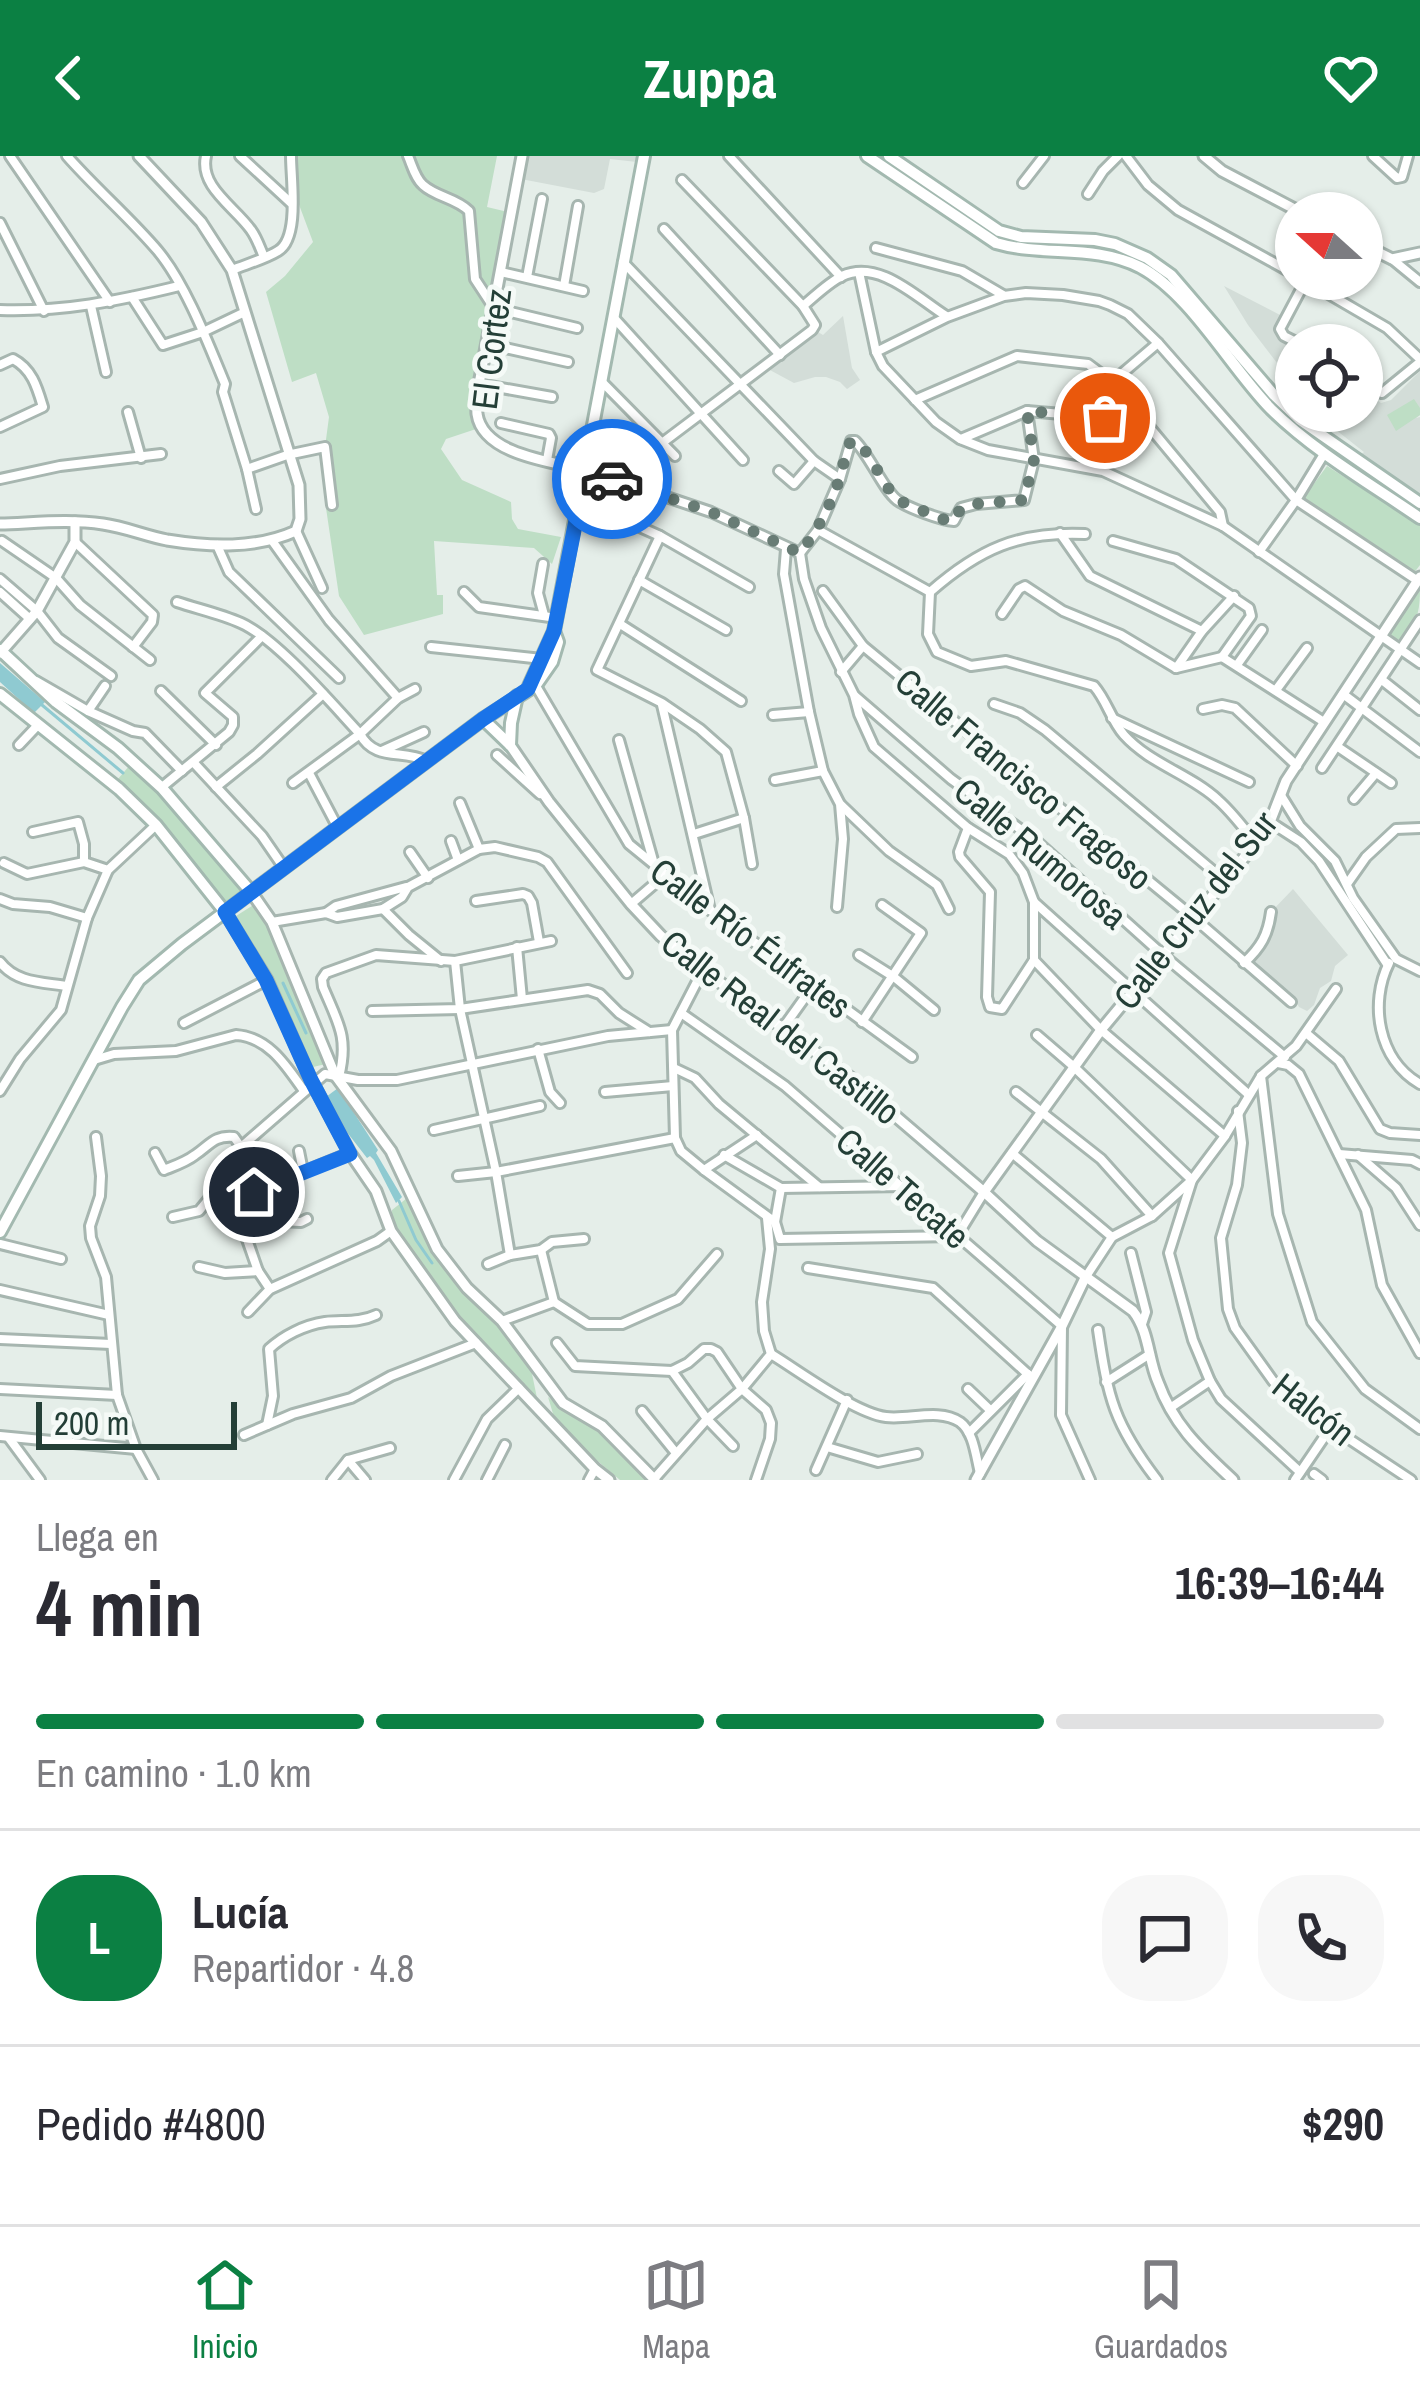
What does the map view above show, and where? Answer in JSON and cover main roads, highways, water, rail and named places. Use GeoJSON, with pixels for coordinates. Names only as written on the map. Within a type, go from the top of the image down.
{"type":"FeatureCollection","features":[{"type":"Feature","properties":{"kind":"main road"},"geometry":{"type":"LineString","coordinates":[[483,719],[510,746],[511,723],[548,640],[586,470],[644,156]]}},
{"type":"Feature","properties":{"kind":"main road"},"geometry":{"type":"LineString","coordinates":[[867,156],[996,243],[1019,250],[1092,251],[1154,276],[1294,432],[1420,518]]}},
{"type":"Feature","properties":{"kind":"main road"},"geometry":{"type":"LineString","coordinates":[[889,156],[999,231],[1022,237],[1095,240],[1147,258],[1171,275],[1300,420],[1420,503]]}},
{"type":"Feature","properties":{"kind":"main road"},"geometry":{"type":"LineString","coordinates":[[0,1232],[139,980],[528,688],[552,662],[558,642],[552,621]]}},
{"type":"Feature","properties":{"kind":"main road"},"geometry":{"type":"LineString","coordinates":[[1,652],[162,788],[252,893]]}},
{"type":"Feature","properties":{"kind":"main road"},"geometry":{"type":"LineString","coordinates":[[0,694],[119,789],[156,825],[225,912]]}},
{"type":"Feature","properties":{"kind":"water"},"geometry":{"type":"Polygon","coordinates":[[[0,663],[45,702],[34,713],[0,682],[0,663]]]}},
{"type":"Feature","properties":{"kind":"water"},"geometry":{"type":"Polygon","coordinates":[[[338,1088],[402,1197],[396,1203],[374,1160],[367,1158],[322,1100],[338,1088]]]}},
{"type":"Feature","properties":{"kind":"waterway"},"geometry":{"type":"LineString","coordinates":[[42,705],[123,773]]}},
{"type":"Feature","properties":{"kind":"waterway"},"geometry":{"type":"LineString","coordinates":[[283,983],[306,1033]]}},
{"type":"Feature","properties":{"kind":"waterway"},"geometry":{"type":"LineString","coordinates":[[399,1201],[432,1263]]}}]}
